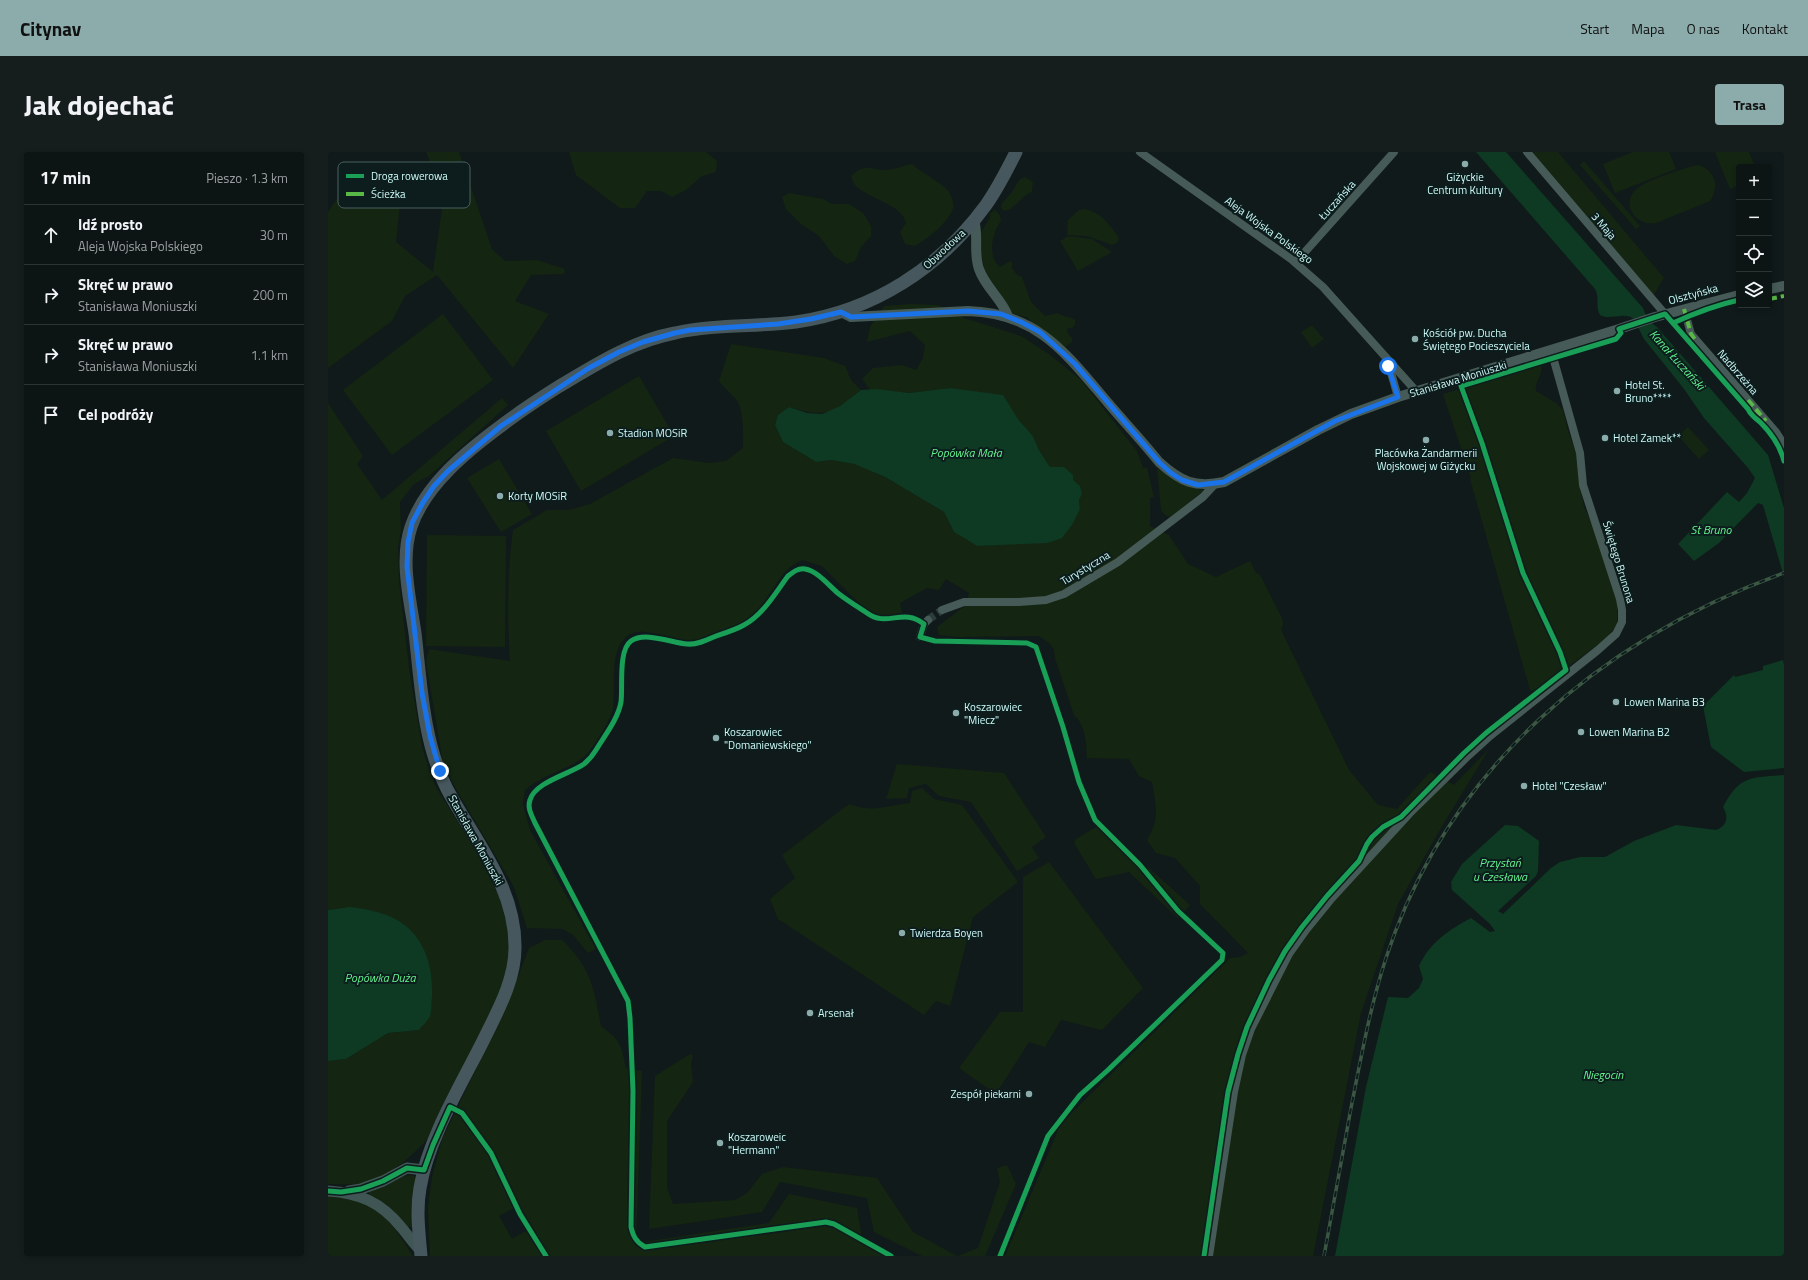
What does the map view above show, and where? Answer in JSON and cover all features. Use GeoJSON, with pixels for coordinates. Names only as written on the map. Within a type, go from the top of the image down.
{"type":"FeatureCollection","features":[{"type":"Feature","properties":{"kind":"main road","name":"Obwodowa"},"geometry":{"type":"LineString","coordinates":[[841,312],[879,296],[915,275],[939,257],[974,220],[996,190],[1016,152]]}},
{"type":"Feature","properties":{"kind":"main road","name":"Stanisława Moniuszki"},"geometry":{"type":"LineString","coordinates":[[421,1254],[418,1203],[424,1170],[433,1145],[450,1107],[507,988],[515,960],[513,922],[505,895],[494,868],[446,786],[435,757],[430,736],[422,693],[407,567],[410,532],[422,504],[434,486],[448,471],[501,426],[562,385],[619,352],[643,342],[675,333],[778,324],[811,319],[841,312]]}},
{"type":"Feature","properties":{"kind":"main road"},"geometry":{"type":"LineString","coordinates":[[341,1192],[361,1189],[384,1181],[407,1168],[424,1170]]}},
{"type":"Feature","properties":{"kind":"main road"},"geometry":{"type":"LineString","coordinates":[[328,1191],[362,1196],[385,1211],[401,1226],[421,1254]]}},
{"type":"Feature","properties":{"kind":"street","name":"Aleja Wojska Polskiego"},"geometry":{"type":"LineString","coordinates":[[1140,152],[1296,262],[1324,288],[1416,391]]}},
{"type":"Feature","properties":{"kind":"street","name":"Łuczańska"},"geometry":{"type":"LineString","coordinates":[[1296,262],[1394,152]]}},
{"type":"Feature","properties":{"kind":"street","name":"3 Maja"},"geometry":{"type":"LineString","coordinates":[[1527,152],[1665,314]]}},
{"type":"Feature","properties":{"kind":"street"},"geometry":{"type":"LineString","coordinates":[[974,220],[976,227],[976,257],[978,268],[986,284],[1004,306],[1008,316]]}},
{"type":"Feature","properties":{"kind":"street"},"geometry":{"type":"LineString","coordinates":[[1772,288],[1784,286]]}},
{"type":"Feature","properties":{"kind":"street","name":"Olsztyńska"},"geometry":{"type":"LineString","coordinates":[[1653,317],[1736,296]]}},
{"type":"Feature","properties":{"kind":"street","name":"Nadbrzeżna"},"geometry":{"type":"LineString","coordinates":[[1684,309],[1690,334],[1776,432],[1784,445]]}},
{"type":"Feature","properties":{"kind":"street","name":"Stanisława Moniuszki"},"geometry":{"type":"LineString","coordinates":[[841,312],[851,317],[968,311],[984,311],[1008,316],[1040,332],[1071,359],[1159,462],[1171,473],[1190,483],[1198,485],[1224,482],[1335,421],[1398,397],[1627,327],[1653,317]]}},
{"type":"Feature","properties":{"kind":"street","name":"Świętego Brunona"},"geometry":{"type":"LineString","coordinates":[[1209,1256],[1234,1092],[1242,1055],[1251,1029],[1293,948],[1332,898],[1410,813],[1446,777],[1490,736],[1608,642],[1616,634],[1620,626],[1622,610],[1620,599],[1583,485],[1580,453],[1550,350]]}},
{"type":"Feature","properties":{"kind":"street","name":"Aleja Wojska Polskiego"},"geometry":{"type":"LineString","coordinates":[[1387,359],[1398,397]]}},
{"type":"Feature","properties":{"kind":"street","name":"Turystyczna"},"geometry":{"type":"LineString","coordinates":[[942,610],[964,602],[1025,602],[1046,600],[1064,594],[1118,562],[1203,497],[1214,484]]}},
{"type":"Feature","properties":{"kind":"street"},"geometry":{"type":"LineString","coordinates":[[920,637],[924,624],[928,620]]}},
{"type":"Feature","properties":{"kind":"shaded area"},"geometry":{"type":"Polygon","coordinates":[[[426,152],[459,152],[462,162],[430,162],[426,152]]]}},
{"type":"Feature","properties":{"kind":"shaded area"},"geometry":{"type":"Polygon","coordinates":[[[569,152],[706,152],[717,161],[716,172],[702,176],[686,190],[672,197],[661,191],[647,191],[635,208],[620,208],[576,175],[569,152]]]}},
{"type":"Feature","properties":{"kind":"shaded area"},"geometry":{"type":"Polygon","coordinates":[[[1534,152],[1558,152],[1664,278],[1653,296],[1533,155],[1534,152]]]}},
{"type":"Feature","properties":{"kind":"shaded area"},"geometry":{"type":"Polygon","coordinates":[[[1633,152],[1669,152],[1676,169],[1615,193],[1603,164],[1633,152]]]}},
{"type":"Feature","properties":{"kind":"shaded area"},"geometry":{"type":"Polygon","coordinates":[[[1715,152],[1749,152],[1754,164],[1736,164],[1736,186],[1730,189],[1715,152]]]}},
{"type":"Feature","properties":{"kind":"shaded area"},"geometry":{"type":"Polygon","coordinates":[[[1584,161],[1640,226],[1636,229],[1580,165],[1584,161]]]}},
{"type":"Feature","properties":{"kind":"shaded area"},"geometry":{"type":"Polygon","coordinates":[[[912,164],[946,188],[951,195],[954,207],[938,230],[915,246],[905,244],[900,232],[906,223],[898,211],[892,206],[861,190],[855,185],[851,176],[862,168],[886,170],[912,164]]]}},
{"type":"Feature","properties":{"kind":"shaded area"},"geometry":{"type":"Polygon","coordinates":[[[1699,165],[1709,171],[1714,180],[1715,190],[1710,201],[1656,223],[1642,221],[1632,212],[1630,200],[1632,194],[1642,185],[1664,176],[1699,165]]]}},
{"type":"Feature","properties":{"kind":"shaded area"},"geometry":{"type":"Polygon","coordinates":[[[1025,177],[1033,182],[1032,192],[1026,195],[1011,209],[1003,211],[1001,206],[1003,202],[1010,195],[1018,182],[1025,177]]]}},
{"type":"Feature","properties":{"kind":"shaded area"},"geometry":{"type":"Polygon","coordinates":[[[470,184],[492,249],[505,261],[537,260],[565,269],[564,274],[531,275],[515,301],[549,314],[513,368],[437,275],[405,296],[392,321],[328,368],[328,212],[338,197],[338,208],[399,208],[396,242],[433,272],[442,208],[470,208],[470,184]]]}},
{"type":"Feature","properties":{"kind":"shaded area"},"geometry":{"type":"Polygon","coordinates":[[[789,193],[823,199],[832,204],[849,204],[863,213],[871,226],[871,236],[861,247],[855,261],[847,264],[834,256],[819,236],[801,224],[786,209],[782,197],[789,193]]]}},
{"type":"Feature","properties":{"kind":"shaded area"},"geometry":{"type":"Polygon","coordinates":[[[1085,209],[1096,213],[1105,220],[1119,238],[1117,243],[1112,245],[1087,236],[1067,235],[1068,220],[1079,210],[1085,209]]]}},
{"type":"Feature","properties":{"kind":"shaded area"},"geometry":{"type":"Polygon","coordinates":[[[995,210],[1000,215],[1001,221],[995,231],[992,244],[993,257],[996,263],[1000,267],[1010,261],[1013,264],[1011,267],[1017,275],[1022,277],[1031,302],[1045,316],[1058,313],[1075,320],[1075,325],[1072,328],[1068,328],[1067,332],[1072,338],[1072,342],[1065,347],[1060,345],[1043,329],[1036,327],[1027,317],[1013,314],[986,275],[979,246],[981,232],[990,218],[990,213],[995,210]]]}},
{"type":"Feature","properties":{"kind":"shaded area"},"geometry":{"type":"Polygon","coordinates":[[[1068,236],[1092,239],[1112,252],[1078,271],[1060,241],[1068,236]]]}},
{"type":"Feature","properties":{"kind":"shaded area"},"geometry":{"type":"Polygon","coordinates":[[[909,304],[938,305],[955,315],[1021,336],[1049,354],[1081,380],[1137,451],[1143,468],[1147,468],[1154,497],[1150,498],[1150,526],[1169,535],[1188,564],[1216,577],[1250,561],[1256,573],[1260,575],[1282,618],[1283,624],[1281,630],[1349,770],[1378,805],[1397,809],[1430,772],[1454,785],[1489,749],[1438,833],[1398,904],[1361,1013],[1313,1256],[1005,1256],[1061,1123],[1230,958],[1240,957],[1248,953],[1200,904],[1200,886],[1175,858],[1156,853],[1147,840],[1154,825],[1156,812],[1152,782],[1139,776],[1129,759],[1087,758],[1086,740],[1083,729],[1078,719],[1074,715],[1055,658],[1054,650],[1050,644],[1039,636],[959,637],[939,635],[937,627],[966,605],[969,593],[946,579],[939,590],[927,588],[900,603],[902,613],[879,617],[865,609],[822,566],[802,560],[789,568],[779,579],[762,605],[752,616],[728,630],[700,640],[691,641],[650,632],[632,633],[625,638],[620,644],[615,661],[614,700],[612,713],[602,732],[583,758],[536,782],[525,790],[523,804],[530,830],[596,949],[588,953],[573,935],[563,929],[527,928],[514,887],[456,789],[443,763],[426,662],[429,649],[510,661],[508,595],[513,530],[547,510],[569,510],[590,504],[673,458],[709,463],[726,461],[743,448],[743,425],[740,407],[738,402],[719,381],[731,344],[824,358],[845,366],[851,380],[861,390],[835,409],[828,412],[812,412],[789,407],[778,415],[775,425],[783,442],[816,462],[831,460],[854,464],[885,477],[944,512],[954,532],[977,546],[1011,543],[1080,509],[1079,500],[1082,494],[1050,467],[1039,450],[1033,436],[1018,419],[950,388],[909,393],[870,390],[862,379],[873,368],[902,365],[916,370],[923,358],[925,345],[910,331],[867,342],[870,327],[884,306],[909,304]]]}},
{"type":"Feature","properties":{"kind":"shaded area"},"geometry":{"type":"Polygon","coordinates":[[[443,314],[493,380],[392,455],[343,390],[443,314]]]}},
{"type":"Feature","properties":{"kind":"shaded area"},"geometry":{"type":"Polygon","coordinates":[[[1312,325],[1324,339],[1312,348],[1301,332],[1312,325]]]}},
{"type":"Feature","properties":{"kind":"shaded area"},"geometry":{"type":"Polygon","coordinates":[[[1541,365],[1542,368],[1536,384],[1536,391],[1556,403],[1563,410],[1568,431],[1577,456],[1579,483],[1584,507],[1594,528],[1617,602],[1617,624],[1607,638],[1535,691],[1530,690],[1470,479],[1471,478],[1443,394],[1541,365]]]}},
{"type":"Feature","properties":{"kind":"shaded area","name":"Stadion MOSiR"},"geometry":{"type":"Polygon","coordinates":[[[639,376],[674,436],[581,491],[546,431],[639,376]]]}},
{"type":"Feature","properties":{"kind":"shaded area"},"geometry":{"type":"Polygon","coordinates":[[[502,398],[508,405],[429,476],[414,484],[400,502],[401,531],[398,547],[399,581],[409,668],[422,746],[429,770],[437,789],[480,857],[500,899],[507,924],[510,943],[505,981],[433,1133],[419,1148],[394,1170],[375,1180],[361,1184],[328,1184],[328,1061],[346,1059],[388,1033],[419,1030],[349,907],[328,910],[328,403],[363,456],[357,464],[382,500],[502,398]]]}},
{"type":"Feature","properties":{"kind":"shaded area"},"geometry":{"type":"Polygon","coordinates":[[[1688,427],[1709,450],[1699,459],[1678,436],[1688,427]]]}},
{"type":"Feature","properties":{"kind":"shaded area","name":"Korty MOSiR"},"geometry":{"type":"Polygon","coordinates":[[[499,459],[532,514],[501,532],[467,478],[499,459]]]}},
{"type":"Feature","properties":{"kind":"shaded area"},"geometry":{"type":"Polygon","coordinates":[[[1157,468],[1182,484],[1203,491],[1175,514],[1170,517],[1165,515],[1161,510],[1157,468]]]}},
{"type":"Feature","properties":{"kind":"shaded area"},"geometry":{"type":"Polygon","coordinates":[[[427,535],[506,536],[505,647],[426,646],[427,535]]]}},
{"type":"Feature","properties":{"kind":"shaded area"},"geometry":{"type":"Polygon","coordinates":[[[897,764],[1004,773],[1046,837],[1032,847],[1039,858],[1017,871],[971,802],[939,796],[926,784],[909,788],[907,798],[886,799],[897,764]]]}},
{"type":"Feature","properties":{"kind":"shaded area"},"geometry":{"type":"Polygon","coordinates":[[[922,788],[934,799],[962,805],[1018,882],[973,917],[950,1006],[936,1001],[924,1015],[778,919],[770,899],[795,878],[782,855],[849,804],[857,807],[872,808],[910,803],[912,791],[922,788]]]}},
{"type":"Feature","properties":{"kind":"shaded area"},"geometry":{"type":"Polygon","coordinates":[[[1096,827],[1099,827],[1142,871],[1148,867],[1190,905],[1178,918],[1129,872],[1096,879],[1074,843],[1076,839],[1096,827]]]}},
{"type":"Feature","properties":{"kind":"shaded area"},"geometry":{"type":"Polygon","coordinates":[[[1049,862],[1143,988],[1102,1030],[1061,1020],[1045,1047],[1029,1042],[996,1094],[959,1068],[1000,1012],[1023,1012],[1023,877],[1049,862]]]}},
{"type":"Feature","properties":{"kind":"shaded area"},"geometry":{"type":"Polygon","coordinates":[[[545,940],[562,940],[572,950],[590,979],[601,1026],[613,1036],[619,1044],[623,1053],[626,1068],[642,1071],[636,1243],[769,1223],[789,1194],[857,1208],[862,1238],[893,1256],[430,1256],[428,1207],[432,1177],[442,1139],[506,1008],[529,948],[545,940]],[[517,1206],[499,1216],[512,1239],[529,1229],[517,1206]]]}},
{"type":"Feature","properties":{"kind":"shaded area"},"geometry":{"type":"Polygon","coordinates":[[[690,1054],[693,1055],[691,1064],[693,1082],[667,1121],[667,1187],[673,1204],[735,1200],[747,1193],[762,1174],[783,1167],[877,1178],[913,1232],[957,1256],[922,1256],[874,1232],[867,1198],[780,1182],[762,1212],[649,1229],[655,1076],[690,1054]]]}},
{"type":"Feature","properties":{"kind":"shaded area"},"geometry":{"type":"Polygon","coordinates":[[[1007,1165],[1016,1184],[985,1256],[958,1256],[978,1248],[1000,1182],[997,1168],[1007,1165]]]}},
{"type":"Feature","properties":{"kind":"shaded area"},"geometry":{"type":"Polygon","coordinates":[[[409,1175],[414,1176],[416,1180],[414,1221],[412,1227],[407,1227],[369,1196],[369,1191],[409,1175]]]}},
{"type":"Feature","properties":{"kind":"shaded area"},"geometry":{"type":"Polygon","coordinates":[[[328,1195],[354,1199],[371,1205],[391,1224],[413,1256],[328,1256],[328,1195]]]}},
{"type":"Feature","properties":{"kind":"water"},"geometry":{"type":"Polygon","coordinates":[[[1476,152],[1506,152],[1643,308],[1650,321],[1657,327],[1768,455],[1784,508],[1784,577],[1763,505],[1758,503],[1719,543],[1694,561],[1678,544],[1727,492],[1739,502],[1747,493],[1755,478],[1704,418],[1684,389],[1644,339],[1634,319],[1626,316],[1604,317],[1600,315],[1595,289],[1476,152]]]}},
{"type":"Feature","properties":{"kind":"water","name":"Popówka Mała"},"geometry":{"type":"Polygon","coordinates":[[[950,388],[1003,395],[1018,419],[1033,436],[1039,450],[1050,467],[1064,467],[1073,475],[1073,480],[1080,486],[1082,494],[1079,500],[1080,509],[1072,525],[1062,538],[1048,543],[977,546],[954,532],[944,512],[885,477],[854,464],[831,460],[816,462],[783,442],[775,425],[778,415],[789,407],[807,413],[822,414],[840,406],[861,390],[876,389],[909,393],[950,388]]]}},
{"type":"Feature","properties":{"kind":"water"},"geometry":{"type":"Polygon","coordinates":[[[1783,660],[1784,768],[1744,772],[1711,747],[1703,706],[1734,675],[1735,677],[1763,670],[1763,666],[1783,660]]]}},
{"type":"Feature","properties":{"kind":"water","name":"Niegocin"},"geometry":{"type":"Polygon","coordinates":[[[1784,775],[1784,1256],[1335,1256],[1366,1087],[1388,997],[1408,998],[1419,988],[1423,979],[1419,966],[1423,958],[1434,943],[1455,927],[1471,918],[1490,932],[1495,931],[1490,924],[1452,890],[1451,882],[1462,864],[1505,825],[1518,826],[1539,841],[1538,871],[1536,876],[1498,911],[1503,914],[1551,868],[1560,862],[1580,857],[1605,857],[1634,841],[1676,825],[1716,830],[1725,824],[1726,814],[1723,807],[1735,789],[1741,784],[1755,778],[1784,775]]]}},
{"type":"Feature","properties":{"kind":"water","name":"Popówka Duża"},"geometry":{"type":"Polygon","coordinates":[[[349,907],[371,910],[386,915],[406,926],[413,933],[424,949],[430,967],[432,987],[431,1012],[428,1020],[419,1030],[388,1033],[346,1059],[328,1061],[328,910],[349,907]]]}},
{"type":"Feature","properties":{"kind":"tunnel"},"geometry":{"type":"LineString","coordinates":[[928,620],[942,610]]}},
{"type":"Feature","properties":{"kind":"railway"},"geometry":{"type":"LineString","coordinates":[[1324,1256],[1358,1070],[1380,976],[1413,890],[1448,827],[1491,770],[1539,719],[1594,674],[1653,635],[1717,601],[1784,573]]}},
{"type":"Feature","properties":{"kind":"marked path"},"geometry":{"type":"LineString","coordinates":[[1772,298],[1784,296]]}},
{"type":"Feature","properties":{"kind":"marked path"},"geometry":{"type":"LineString","coordinates":[[1684,309],[1691,334],[1697,342]]}},
{"type":"Feature","properties":{"kind":"marked path"},"geometry":{"type":"LineString","coordinates":[[1748,400],[1766,421]]}},
{"type":"Feature","properties":{"kind":"cycle path"},"geometry":{"type":"LineString","coordinates":[[1673,323],[1722,304],[1736,301]]}},
{"type":"Feature","properties":{"kind":"cycle path"},"geometry":{"type":"LineString","coordinates":[[1204,1256],[1228,1092],[1238,1054],[1247,1027],[1269,980],[1285,951],[1327,896],[1359,861],[1372,837],[1383,827],[1401,817],[1464,753],[1486,733],[1566,670],[1560,652],[1523,573],[1482,443],[1461,386],[1616,339],[1621,333],[1619,329],[1665,314],[1752,415],[1768,431],[1778,445],[1784,461]]}},
{"type":"Feature","properties":{"kind":"cycle path"},"geometry":{"type":"LineString","coordinates":[[891,1256],[834,1224],[826,1222],[645,1247],[637,1241],[631,1227],[633,1091],[628,1001],[529,809],[529,803],[533,794],[546,783],[578,768],[586,762],[594,754],[611,727],[621,702],[624,652],[631,641],[637,638],[651,637],[694,644],[737,628],[751,621],[769,603],[788,576],[800,569],[810,570],[823,579],[842,597],[874,617],[881,619],[902,617],[916,619],[924,624],[920,637],[935,641],[1027,643],[1036,647],[1063,727],[1079,782],[1095,820],[1140,865],[1178,911],[1223,953],[1222,960],[1080,1095],[1048,1136],[1000,1256]]}},
{"type":"Feature","properties":{"kind":"cycle path"},"geometry":{"type":"LineString","coordinates":[[328,1191],[341,1192],[361,1189],[383,1181],[407,1168],[424,1170],[433,1145],[450,1107],[462,1113],[491,1153],[520,1214],[546,1256]]}},
{"type":"Feature","properties":{"kind":"place","name":"Giżyckie Centrum Kultury"},"geometry":{"type":"Point","coordinates":[1465,164]}},
{"type":"Feature","properties":{"kind":"place","name":"Kościół pw. Ducha Świętego Pocieszyciela"},"geometry":{"type":"Point","coordinates":[1415,339]}},
{"type":"Feature","properties":{"kind":"place","name":"Hotel St. Bruno****"},"geometry":{"type":"Point","coordinates":[1617,391]}},
{"type":"Feature","properties":{"kind":"place","name":"Stadion MOSiR"},"geometry":{"type":"Point","coordinates":[610,433]}},
{"type":"Feature","properties":{"kind":"place","name":"Hotel Zamek**"},"geometry":{"type":"Point","coordinates":[1605,438]}},
{"type":"Feature","properties":{"kind":"place","name":"Placówka Żandarmerii Wojskowej w Giżycku"},"geometry":{"type":"Point","coordinates":[1426,440]}},
{"type":"Feature","properties":{"kind":"place","name":"Korty MOSiR"},"geometry":{"type":"Point","coordinates":[500,496]}},
{"type":"Feature","properties":{"kind":"place","name":"Lowen Marina B3"},"geometry":{"type":"Point","coordinates":[1616,702]}},
{"type":"Feature","properties":{"kind":"place","name":"Koszarowiec \"Miecz\""},"geometry":{"type":"Point","coordinates":[956,713]}},
{"type":"Feature","properties":{"kind":"place","name":"Lowen Marina B2"},"geometry":{"type":"Point","coordinates":[1581,732]}},
{"type":"Feature","properties":{"kind":"place","name":"Koszarowiec \"Domaniewskiego\""},"geometry":{"type":"Point","coordinates":[716,738]}},
{"type":"Feature","properties":{"kind":"place","name":"Hotel \"Czesław\""},"geometry":{"type":"Point","coordinates":[1524,786]}},
{"type":"Feature","properties":{"kind":"place","name":"Twierdza Boyen"},"geometry":{"type":"Point","coordinates":[902,933]}},
{"type":"Feature","properties":{"kind":"place","name":"Arsenał"},"geometry":{"type":"Point","coordinates":[810,1013]}},
{"type":"Feature","properties":{"kind":"place","name":"Zespół piekarni"},"geometry":{"type":"Point","coordinates":[1029,1094]}},
{"type":"Feature","properties":{"kind":"place","name":"Koszaroweic \"Hermann\""},"geometry":{"type":"Point","coordinates":[720,1143]}},
{"type":"Feature","properties":{"kind":"route"},"geometry":{"type":"LineString","coordinates":[[440,771],[430,736],[422,693],[408,578],[408,542],[412,523],[434,486],[448,471],[501,426],[589,368],[619,352],[652,339],[690,330],[778,324],[811,319],[841,312],[851,317],[968,311],[984,311],[1001,314],[1030,326],[1052,342],[1084,372],[1108,403],[1159,462],[1171,473],[1182,480],[1198,485],[1224,482],[1335,421],[1398,397],[1388,366]]}},
{"type":"Feature","properties":{"kind":"water label","name":"Kanał Łuczański"},"geometry":{"type":"Point","coordinates":[1677,360]}},
{"type":"Feature","properties":{"kind":"water label","name":"St Bruno"},"geometry":{"type":"Point","coordinates":[1711,530]}},
{"type":"Feature","properties":{"kind":"water label","name":"Przystań u Czesława"},"geometry":{"type":"Point","coordinates":[1500,870]}}]}
